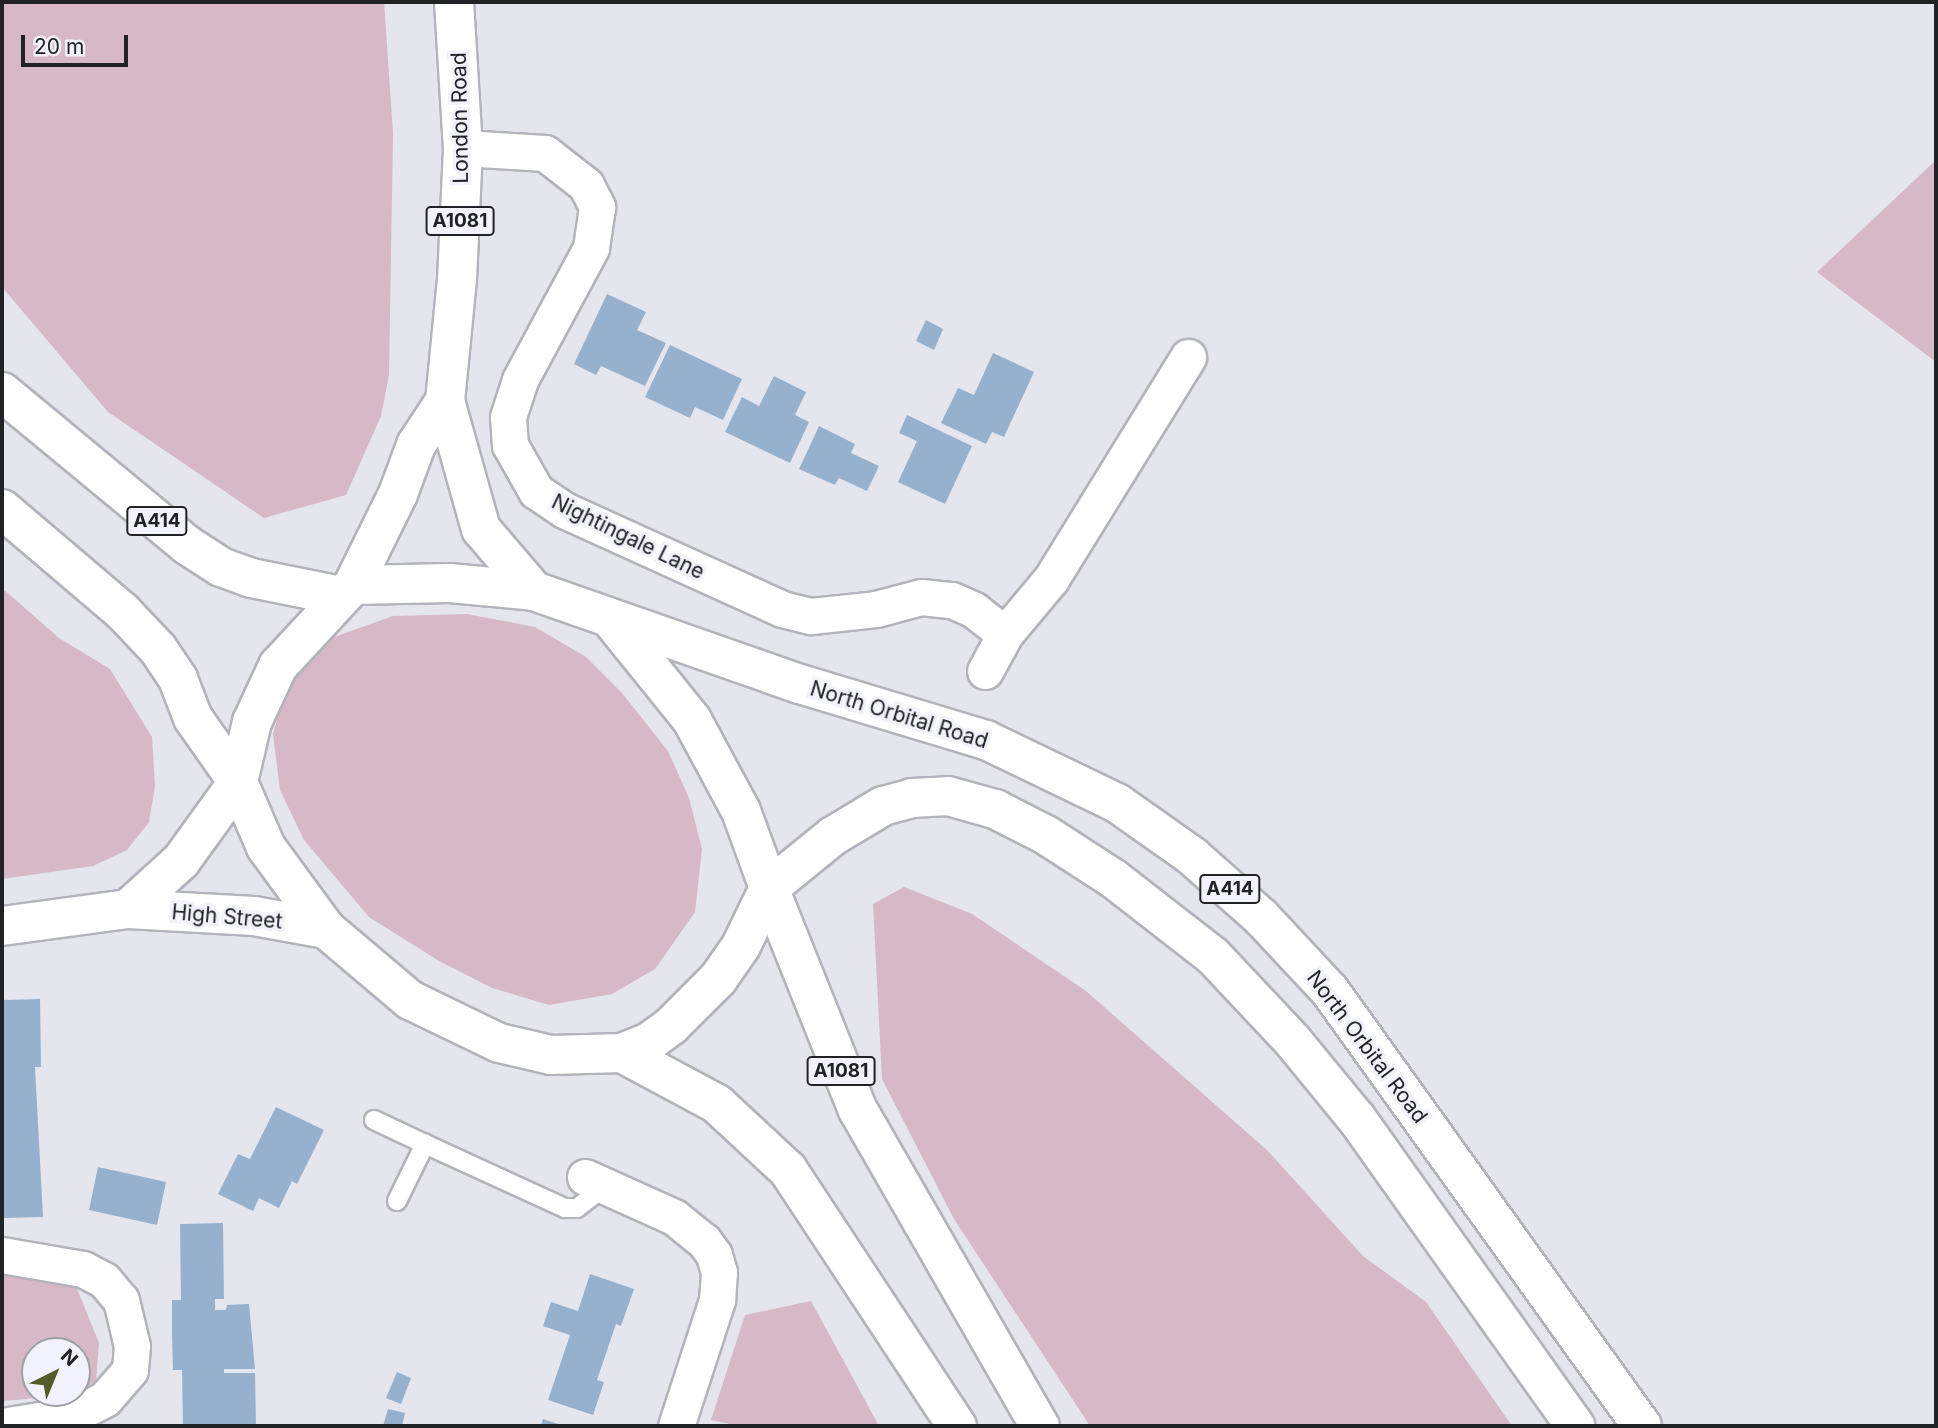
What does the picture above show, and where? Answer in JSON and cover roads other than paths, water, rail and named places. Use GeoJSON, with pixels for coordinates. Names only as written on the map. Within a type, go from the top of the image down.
{"type":"FeatureCollection","features":[{"type":"Feature","properties":{"kind":"main road","name":"London Road"},"geometry":{"type":"LineString","coordinates":[[454,2],[463,148],[457,279],[445,401],[481,529],[534,591]]}},
{"type":"Feature","properties":{"kind":"main road","name":"A414"},"geometry":{"type":"LineString","coordinates":[[2,392],[187,545],[221,567],[251,578],[346,590]]}},
{"type":"Feature","properties":{"kind":"main road","name":"London Road"},"geometry":{"type":"LineString","coordinates":[[238,782],[251,722],[265,690],[296,642],[346,590],[398,494],[416,445],[445,401]]}},
{"type":"Feature","properties":{"kind":"main road"},"geometry":{"type":"LineString","coordinates":[[2,509],[123,612],[158,649],[178,680],[193,718],[238,782],[265,847],[326,929],[410,1000],[499,1043],[551,1055],[622,1053],[671,1026],[718,979],[741,946],[769,888],[741,811],[708,746],[613,622]]}},
{"type":"Feature","properties":{"kind":"main road"},"geometry":{"type":"LineString","coordinates":[[346,590],[450,583],[534,591]]}},
{"type":"Feature","properties":{"kind":"main road","name":"North Orbital Road"},"geometry":{"type":"LineString","coordinates":[[534,591],[613,622],[986,740],[1117,803],[1192,856],[1261,917],[1330,991],[1642,1426]]}},
{"type":"Feature","properties":{"kind":"main road","name":"High Street"},"geometry":{"type":"LineString","coordinates":[[128,909],[181,860],[238,782]]}},
{"type":"Feature","properties":{"kind":"main road","name":"A414"},"geometry":{"type":"LineString","coordinates":[[769,888],[833,836],[883,806],[912,798],[948,796],[995,810],[1036,830],[1114,879],[1213,956],[1292,1040],[1357,1119],[1575,1426]]}},
{"type":"Feature","properties":{"kind":"main road","name":"A1081"},"geometry":{"type":"LineString","coordinates":[[769,888],[858,1110],[1040,1426]]}},
{"type":"Feature","properties":{"kind":"main road","name":"High Street"},"geometry":{"type":"LineString","coordinates":[[2,926],[128,909],[254,916],[326,929]]}},
{"type":"Feature","properties":{"kind":"main road"},"geometry":{"type":"LineString","coordinates":[[622,1053],[717,1104],[788,1170],[957,1426]]}},
{"type":"Feature","properties":{"kind":"street","name":"Nightingale Lane"},"geometry":{"type":"LineString","coordinates":[[463,148],[545,153],[586,184],[597,207],[591,248],[520,380],[509,417],[510,444],[536,491],[564,510],[782,608],[811,616],[876,609],[921,597],[952,600],[974,610],[1005,634]]}},
{"type":"Feature","properties":{"kind":"street"},"geometry":{"type":"LineString","coordinates":[[985,671],[1005,634],[1051,579],[1188,357]]}},
{"type":"Feature","properties":{"kind":"street"},"geometry":{"type":"LineString","coordinates":[[595,1182],[691,1228],[714,1255],[719,1272],[717,1300],[676,1426]]}},
{"type":"Feature","properties":{"kind":"street"},"geometry":{"type":"LineString","coordinates":[[2,1255],[83,1269],[104,1280],[121,1300],[132,1346],[130,1370],[105,1399],[76,1413],[2,1426]]}},
{"type":"Feature","properties":{"kind":"lane"},"geometry":{"type":"LineString","coordinates":[[374,1120],[565,1208],[578,1208],[595,1182]]}},
{"type":"Feature","properties":{"kind":"lane"},"geometry":{"type":"LineString","coordinates":[[397,1201],[425,1144]]}}]}
